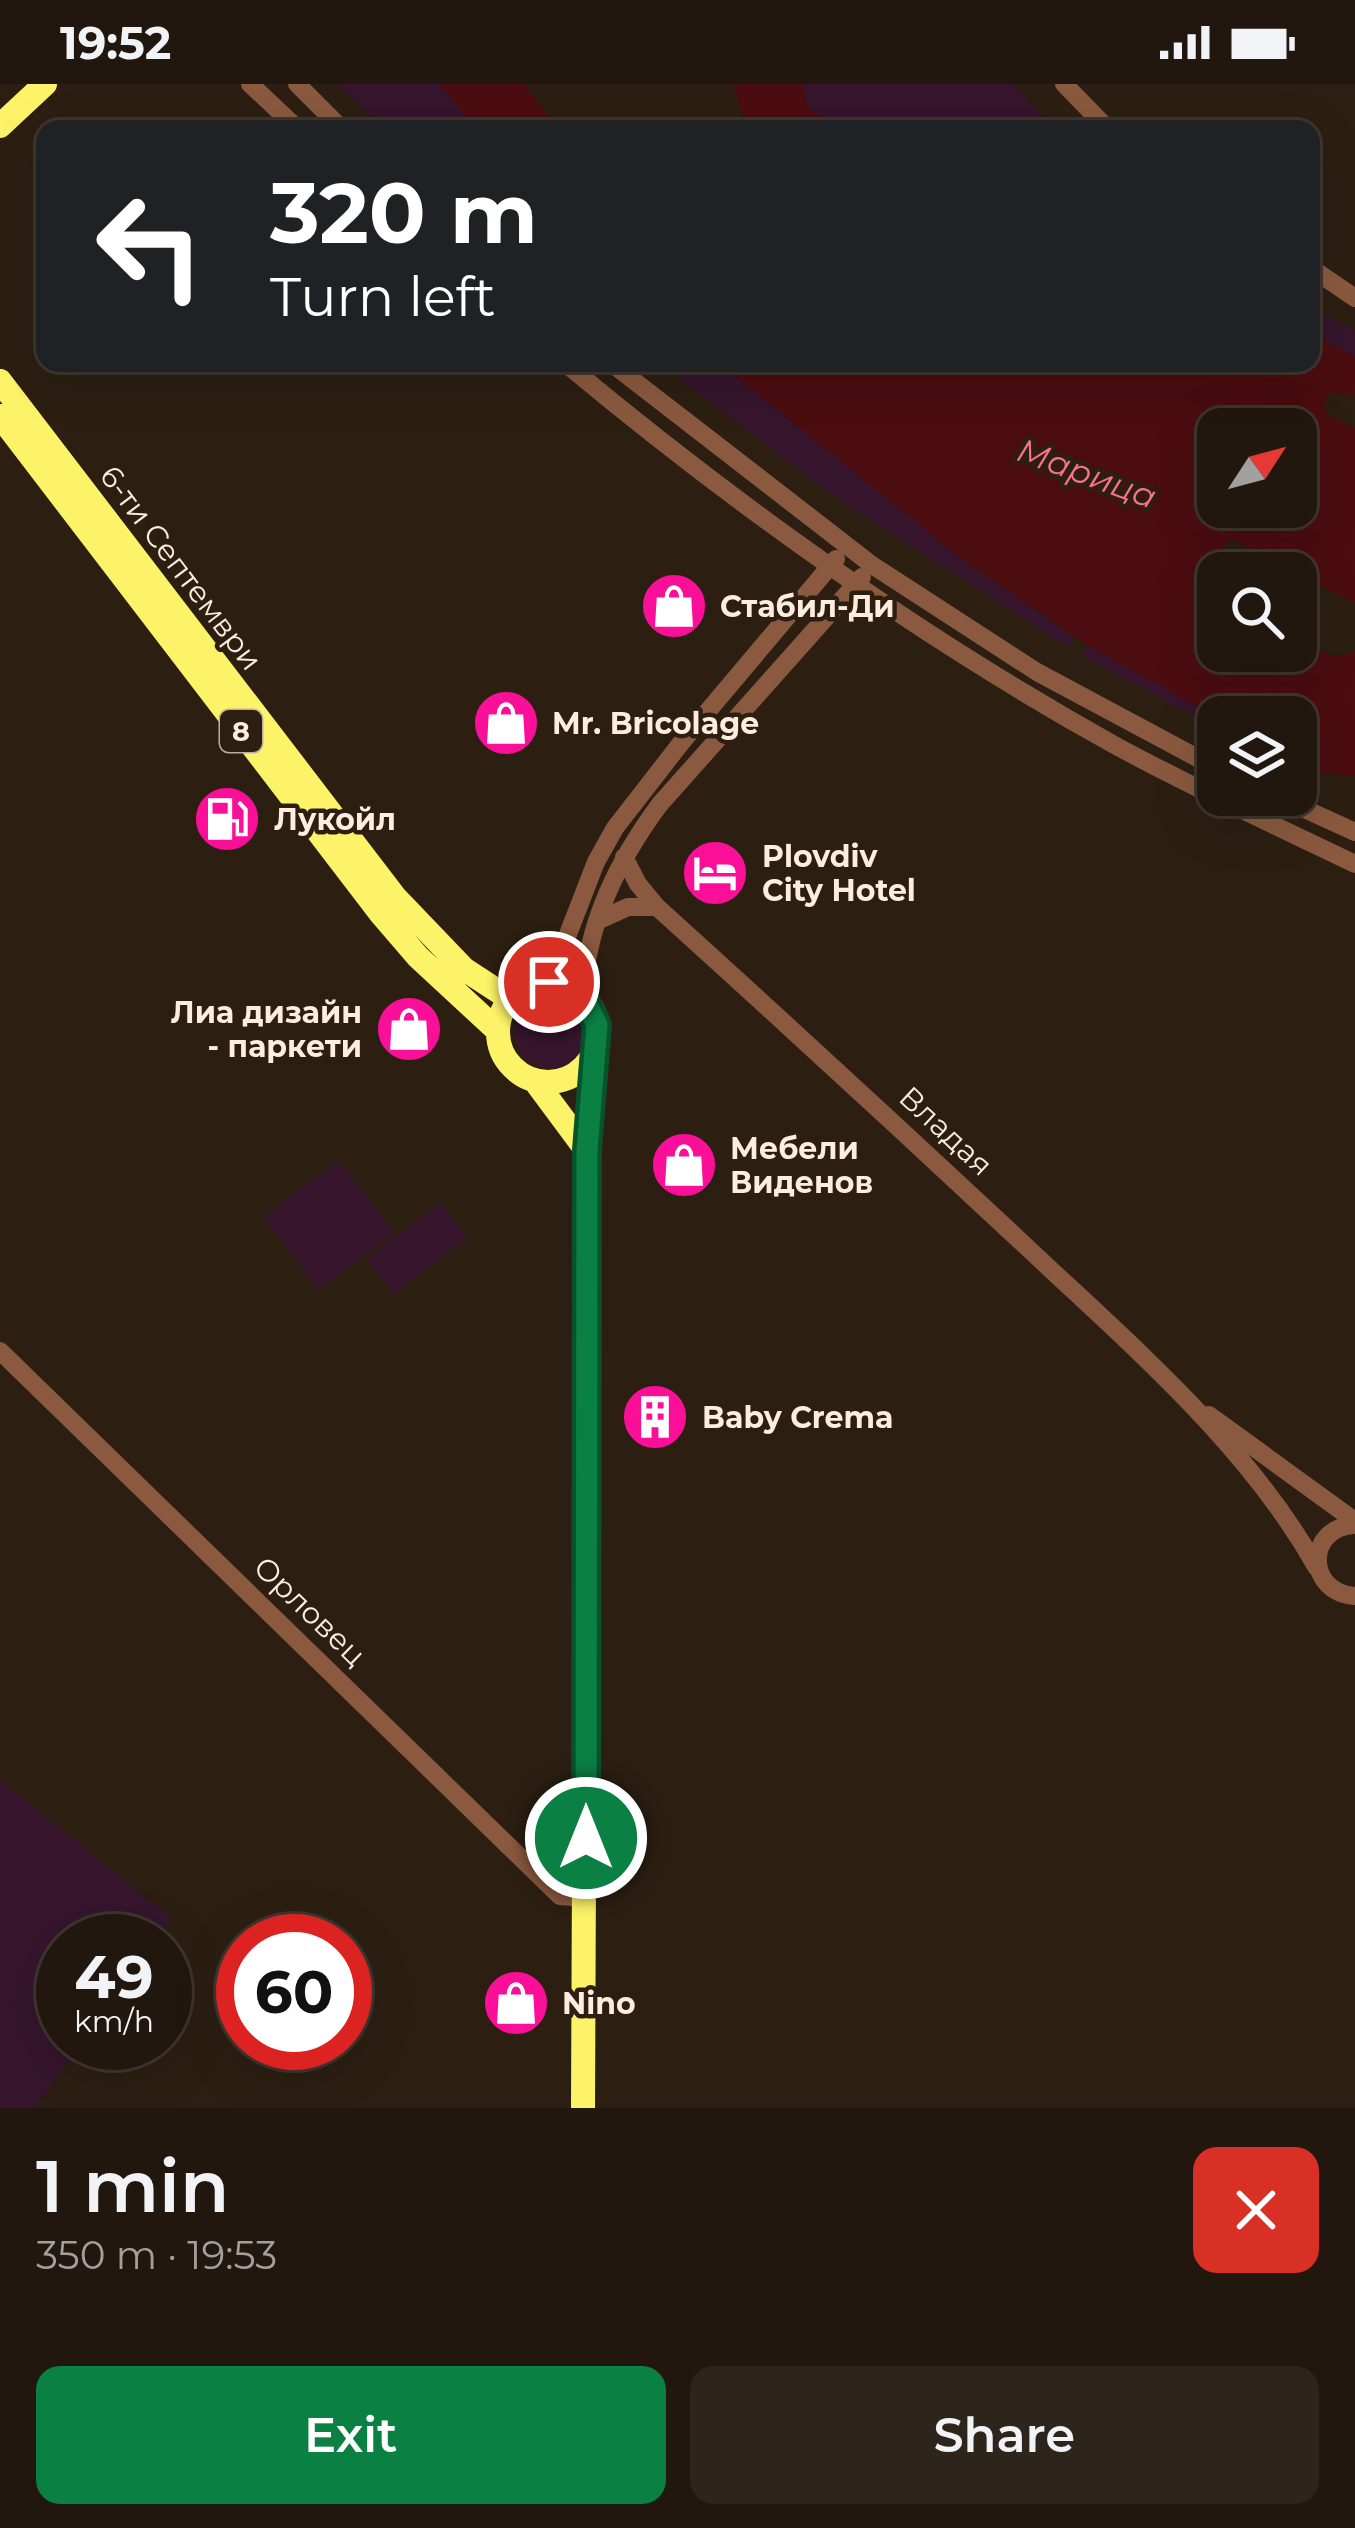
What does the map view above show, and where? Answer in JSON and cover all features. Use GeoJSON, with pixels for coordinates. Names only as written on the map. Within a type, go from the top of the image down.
{"type":"FeatureCollection","features":[{"type":"Feature","properties":{"kind":"main road"},"geometry":{"type":"LineString","coordinates":[[4,124],[45,84]]}},
{"type":"Feature","properties":{"kind":"main road","name":"6-ти Септември"},"geometry":{"type":"LineString","coordinates":[[0,381],[395,897],[464,969],[510,999]]}},
{"type":"Feature","properties":{"kind":"main road","name":"6-ти Септември"},"geometry":{"type":"LineString","coordinates":[[0,416],[381,914],[498,1031]]}},
{"type":"Feature","properties":{"kind":"main road"},"geometry":{"type":"LineString","coordinates":[[498,1031],[510,999],[527,987],[549,982],[584,998],[597,1025],[587,1150],[583,2108]]}},
{"type":"Feature","properties":{"kind":"main road","name":"8"},"geometry":{"type":"LineString","coordinates":[[498,1031],[508,1062],[535,1081],[587,1150]]}},
{"type":"Feature","properties":{"kind":"main road"},"geometry":{"type":"LineString","coordinates":[[535,1081],[568,1078],[592,1056]]}},
{"type":"Feature","properties":{"kind":"street"},"geometry":{"type":"LineString","coordinates":[[250,84],[288,120]]}},
{"type":"Feature","properties":{"kind":"street"},"geometry":{"type":"LineString","coordinates":[[298,84],[333,120]]}},
{"type":"Feature","properties":{"kind":"street"},"geometry":{"type":"LineString","coordinates":[[1064,84],[1099,120]]}},
{"type":"Feature","properties":{"kind":"street"},"geometry":{"type":"LineString","coordinates":[[1320,274],[1355,298]]}},
{"type":"Feature","properties":{"kind":"street"},"geometry":{"type":"LineString","coordinates":[[576,372],[855,586],[1025,694],[1119,747],[1355,864]]}},
{"type":"Feature","properties":{"kind":"street"},"geometry":{"type":"LineString","coordinates":[[623,372],[872,566],[1037,672],[1197,758]]}},
{"type":"Feature","properties":{"kind":"street"},"geometry":{"type":"LineString","coordinates":[[549,982],[596,862],[615,828],[680,743],[847,547]]}},
{"type":"Feature","properties":{"kind":"street"},"geometry":{"type":"LineString","coordinates":[[584,998],[585,960],[597,920],[625,857],[660,804],[872,566]]}},
{"type":"Feature","properties":{"kind":"street"},"geometry":{"type":"LineString","coordinates":[[1317,815],[1355,832]]}},
{"type":"Feature","properties":{"kind":"street","name":"Владая"},"geometry":{"type":"LineString","coordinates":[[625,857],[638,884],[657,907],[1190,1403],[1274,1498],[1329,1588],[1353,1599]]}},
{"type":"Feature","properties":{"kind":"street"},"geometry":{"type":"LineString","coordinates":[[597,920],[628,907],[657,907]]}},
{"type":"Feature","properties":{"kind":"street","name":"Орловец"},"geometry":{"type":"LineString","coordinates":[[0,1351],[560,1896],[586,1898]]}},
{"type":"Feature","properties":{"kind":"street","name":"Владая"},"geometry":{"type":"LineString","coordinates":[[1190,1403],[1355,1523]]}},
{"type":"Feature","properties":{"kind":"street","name":"Владая"},"geometry":{"type":"LineString","coordinates":[[1317,1568],[1320,1544],[1327,1534],[1355,1523]]}},
{"type":"Feature","properties":{"kind":"shaded area"},"geometry":{"type":"Polygon","coordinates":[[[336,84],[440,84],[469,120],[376,120],[336,84]]]}},
{"type":"Feature","properties":{"kind":"shaded area"},"geometry":{"type":"Polygon","coordinates":[[[803,84],[1014,84],[1045,120],[828,120],[808,108],[803,84]]]}},
{"type":"Feature","properties":{"kind":"shaded area"},"geometry":{"type":"Polygon","coordinates":[[[1320,312],[1355,331],[1355,357],[1320,337],[1320,312]]]}},
{"type":"Feature","properties":{"kind":"shaded area"},"geometry":{"type":"Polygon","coordinates":[[[671,372],[730,372],[963,560],[1074,637],[1068,647],[829,493],[671,372]]]}},
{"type":"Feature","properties":{"kind":"shaded area"},"geometry":{"type":"Polygon","coordinates":[[[1087,645],[1197,706],[1197,717],[1082,656],[1087,645]]]}},
{"type":"Feature","properties":{"kind":"shaded area"},"geometry":{"type":"Polygon","coordinates":[[[550,996],[576,1006],[586,1032],[576,1058],[550,1068],[524,1058],[514,1032],[524,1006],[550,996]]]}},
{"type":"Feature","properties":{"kind":"shaded area"},"geometry":{"type":"Polygon","coordinates":[[[339,1161],[394,1233],[319,1290],[264,1217],[339,1161]]]}},
{"type":"Feature","properties":{"kind":"shaded area"},"geometry":{"type":"Polygon","coordinates":[[[440,1202],[467,1237],[394,1294],[367,1259],[440,1202]]]}},
{"type":"Feature","properties":{"kind":"shaded area"},"geometry":{"type":"Polygon","coordinates":[[[0,1780],[166,1914],[36,1914],[36,2070],[61,2070],[34,2108],[0,2108],[0,1780]]]}},
{"type":"Feature","properties":{"kind":"water"},"geometry":{"type":"Polygon","coordinates":[[[440,84],[524,84],[551,120],[469,120],[440,84]]]}},
{"type":"Feature","properties":{"kind":"water"},"geometry":{"type":"Polygon","coordinates":[[[734,84],[803,84],[808,108],[828,120],[744,120],[734,84]]]}},
{"type":"Feature","properties":{"kind":"water","name":"Марица"},"geometry":{"type":"Polygon","coordinates":[[[1320,337],[1355,357],[1355,395],[1332,392],[1324,405],[1329,416],[1355,428],[1355,604],[1317,584],[1317,552],[1257,552],[1231,538],[1219,552],[1197,552],[1197,672],[1317,672],[1317,648],[1335,656],[1355,651],[1355,776],[1317,771],[1317,696],[1197,696],[1197,706],[1087,645],[963,560],[730,372],[1320,372],[1320,337]]]}},
{"type":"Feature","properties":{"kind":"place","name":"Стабил-Ди"},"geometry":{"type":"Point","coordinates":[674,606]}},
{"type":"Feature","properties":{"kind":"place","name":"Mr. Bricolage"},"geometry":{"type":"Point","coordinates":[506,723]}},
{"type":"Feature","properties":{"kind":"place","name":"Лукойл"},"geometry":{"type":"Point","coordinates":[227,819]}},
{"type":"Feature","properties":{"kind":"place","name":"Plovdiv City Hotel"},"geometry":{"type":"Point","coordinates":[715,873]}},
{"type":"Feature","properties":{"kind":"place","name":"Лиа дизайн - паркети"},"geometry":{"type":"Point","coordinates":[409,1029]}},
{"type":"Feature","properties":{"kind":"place","name":"Мебели Виденов"},"geometry":{"type":"Point","coordinates":[684,1165]}},
{"type":"Feature","properties":{"kind":"place","name":"Baby Crema"},"geometry":{"type":"Point","coordinates":[655,1417]}},
{"type":"Feature","properties":{"kind":"place","name":"Nino"},"geometry":{"type":"Point","coordinates":[516,2003]}},
{"type":"Feature","properties":{"kind":"route"},"geometry":{"type":"LineString","coordinates":[[549,982],[584,998],[597,1025],[587,1150],[586,1838]]}}]}
